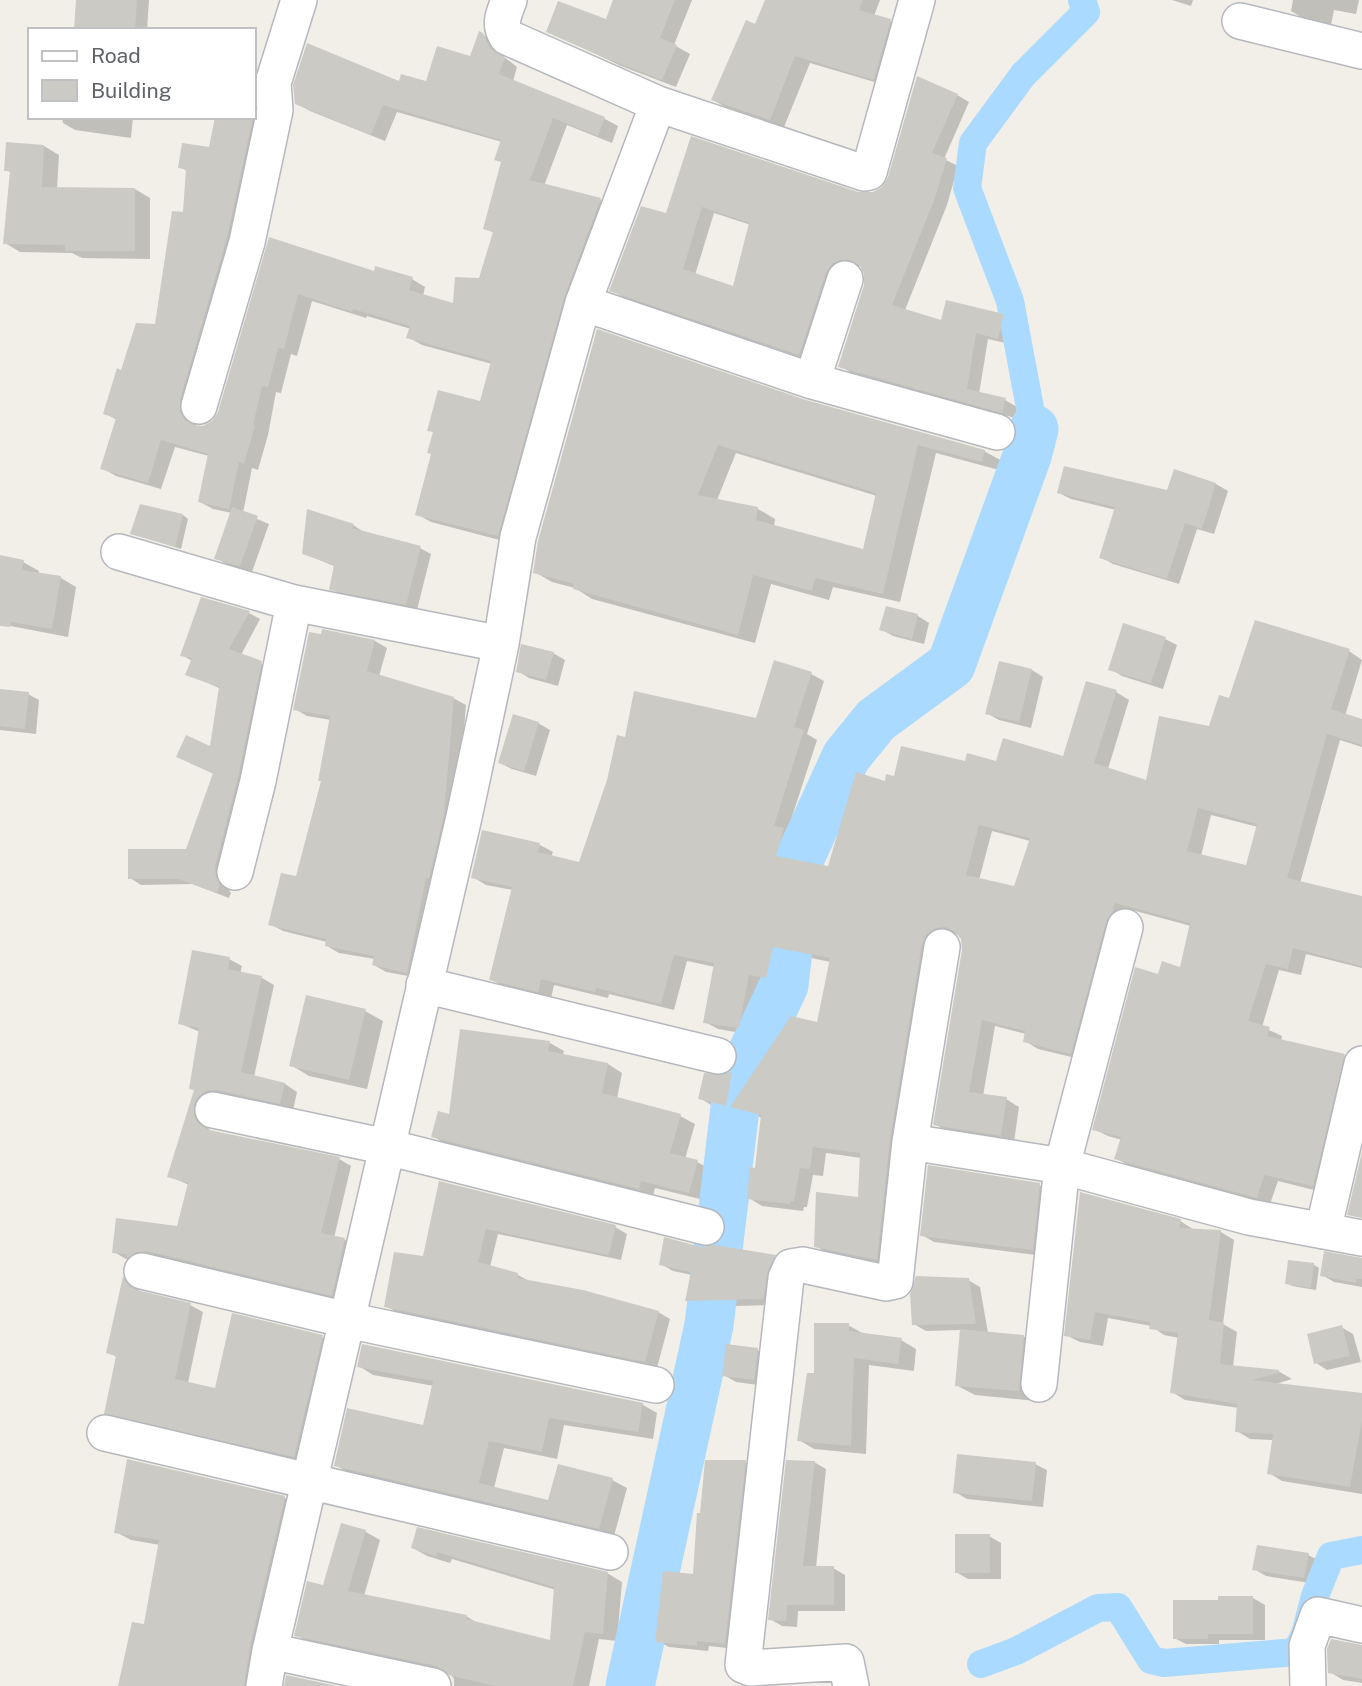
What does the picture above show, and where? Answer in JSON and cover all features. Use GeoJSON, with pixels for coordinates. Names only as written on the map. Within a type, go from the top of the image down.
{"type":"FeatureCollection","features":[{"type":"Feature","properties":{"kind":"street"},"geometry":{"type":"LineString","coordinates":[[199,406],[247,243],[275,110],[273,83],[299,0]]}},
{"type":"Feature","properties":{"kind":"street"},"geometry":{"type":"LineString","coordinates":[[509,0],[501,22],[507,37],[658,104],[864,173],[869,172],[917,0]]}},
{"type":"Feature","properties":{"kind":"street"},"geometry":{"type":"LineString","coordinates":[[1240,22],[1362,51]]}},
{"type":"Feature","properties":{"kind":"street"},"geometry":{"type":"LineString","coordinates":[[264,1686],[464,817],[501,644],[518,537],[583,303],[658,104]]}},
{"type":"Feature","properties":{"kind":"street"},"geometry":{"type":"LineString","coordinates":[[813,381],[845,279]]}},
{"type":"Feature","properties":{"kind":"street"},"geometry":{"type":"LineString","coordinates":[[583,303],[813,381],[997,432]]}},
{"type":"Feature","properties":{"kind":"street"},"geometry":{"type":"LineString","coordinates":[[119,552],[294,603],[501,644]]}},
{"type":"Feature","properties":{"kind":"street"},"geometry":{"type":"LineString","coordinates":[[235,872],[258,781],[294,603]]}},
{"type":"Feature","properties":{"kind":"street"},"geometry":{"type":"LineString","coordinates":[[1039,1384],[1062,1166],[1125,927]]}},
{"type":"Feature","properties":{"kind":"street"},"geometry":{"type":"LineString","coordinates":[[851,1686],[845,1662],[751,1668],[743,1665],[786,1278],[791,1267],[803,1265],[886,1283],[895,1281],[910,1142],[942,947]]}},
{"type":"Feature","properties":{"kind":"street"},"geometry":{"type":"LineString","coordinates":[[424,985],[718,1056]]}},
{"type":"Feature","properties":{"kind":"street"},"geometry":{"type":"LineString","coordinates":[[1323,1231],[1362,1064]]}},
{"type":"Feature","properties":{"kind":"street"},"geometry":{"type":"LineString","coordinates":[[213,1110],[387,1147],[706,1227]]}},
{"type":"Feature","properties":{"kind":"street"},"geometry":{"type":"LineString","coordinates":[[910,1142],[1062,1166],[1249,1217],[1362,1238]]}},
{"type":"Feature","properties":{"kind":"street"},"geometry":{"type":"LineString","coordinates":[[142,1271],[347,1320],[656,1385]]}},
{"type":"Feature","properties":{"kind":"street"},"geometry":{"type":"LineString","coordinates":[[105,1433],[610,1552]]}},
{"type":"Feature","properties":{"kind":"street"},"geometry":{"type":"LineString","coordinates":[[1308,1686],[1307,1646],[1318,1615],[1362,1625]]}},
{"type":"Feature","properties":{"kind":"street"},"geometry":{"type":"LineString","coordinates":[[270,1651],[433,1686]]}},
{"type":"Feature","properties":{"kind":"building"},"geometry":{"type":"Polygon","coordinates":[[[76,0],[137,0],[135,28],[74,28],[76,0]]]}},
{"type":"Feature","properties":{"kind":"building"},"geometry":{"type":"Polygon","coordinates":[[[613,0],[675,0],[660,38],[677,45],[662,80],[546,32],[558,1],[606,19],[613,0]]]}},
{"type":"Feature","properties":{"kind":"building"},"geometry":{"type":"Polygon","coordinates":[[[765,0],[863,0],[859,10],[891,19],[874,80],[795,56],[770,120],[711,100],[746,20],[755,24],[765,0]]]}},
{"type":"Feature","properties":{"kind":"building"},"geometry":{"type":"Polygon","coordinates":[[[479,31],[483,33],[490,48],[505,58],[499,74],[605,117],[598,136],[553,118],[530,180],[601,198],[564,298],[498,536],[415,515],[431,454],[427,453],[433,432],[427,431],[438,390],[480,401],[491,361],[406,338],[410,326],[353,309],[352,312],[298,294],[284,349],[278,348],[268,387],[262,386],[255,425],[244,464],[239,462],[229,509],[198,502],[208,454],[161,440],[148,483],[100,469],[116,418],[103,414],[117,368],[121,370],[136,323],[155,324],[172,211],[183,212],[186,169],[178,168],[182,143],[209,147],[215,119],[253,119],[227,237],[180,400],[180,411],[185,420],[203,426],[212,421],[218,412],[269,237],[374,271],[375,266],[413,277],[409,290],[453,303],[455,277],[479,278],[493,232],[483,229],[501,162],[494,160],[501,140],[383,105],[371,135],[295,104],[293,85],[307,43],[399,81],[401,74],[426,81],[437,46],[470,56],[479,31]]]}},
{"type":"Feature","properties":{"kind":"building"},"geometry":{"type":"Polygon","coordinates":[[[917,76],[958,94],[932,153],[947,158],[935,198],[892,305],[941,320],[946,300],[1004,314],[998,339],[976,333],[967,389],[1006,398],[1002,413],[838,367],[864,285],[864,274],[860,266],[851,260],[840,260],[832,264],[826,272],[799,355],[609,291],[641,206],[666,213],[691,136],[858,192],[873,192],[882,187],[888,177],[917,76]],[[702,207],[683,269],[733,286],[749,223],[702,207]]]}},
{"type":"Feature","properties":{"kind":"building"},"geometry":{"type":"Polygon","coordinates":[[[6,142],[44,145],[42,187],[135,188],[135,251],[65,251],[65,245],[3,244],[10,171],[4,171],[6,142]]]}},
{"type":"Feature","properties":{"kind":"building"},"geometry":{"type":"Polygon","coordinates":[[[597,329],[806,400],[985,450],[982,462],[918,445],[883,594],[815,578],[812,591],[753,575],[738,635],[573,589],[574,584],[533,573],[538,541],[597,329]],[[718,445],[698,495],[758,507],[756,520],[863,549],[876,493],[718,445]]]}},
{"type":"Feature","properties":{"kind":"building"},"geometry":{"type":"Polygon","coordinates":[[[1064,466],[1167,490],[1174,469],[1216,483],[1202,529],[1185,523],[1167,579],[1099,558],[1115,507],[1057,493],[1064,466]]]}},
{"type":"Feature","properties":{"kind":"building"},"geometry":{"type":"Polygon","coordinates":[[[140,504],[183,514],[175,547],[130,534],[140,504]]]}},
{"type":"Feature","properties":{"kind":"building"},"geometry":{"type":"Polygon","coordinates":[[[232,507],[258,516],[240,566],[214,559],[232,507]]]}},
{"type":"Feature","properties":{"kind":"building"},"geometry":{"type":"Polygon","coordinates":[[[307,509],[354,524],[352,528],[421,546],[406,605],[329,590],[334,565],[302,554],[307,509]]]}},
{"type":"Feature","properties":{"kind":"building"},"geometry":{"type":"Polygon","coordinates":[[[0,555],[24,560],[22,570],[61,576],[52,629],[11,622],[10,627],[0,626],[0,555]]]}},
{"type":"Feature","properties":{"kind":"building"},"geometry":{"type":"Polygon","coordinates":[[[201,597],[250,611],[229,649],[262,661],[238,777],[215,867],[220,885],[217,893],[179,879],[128,879],[128,849],[186,849],[213,773],[176,757],[186,735],[210,746],[219,687],[185,675],[192,658],[180,656],[201,597]]]}},
{"type":"Feature","properties":{"kind":"building"},"geometry":{"type":"Polygon","coordinates":[[[886,606],[918,614],[912,639],[879,630],[886,606]]]}},
{"type":"Feature","properties":{"kind":"building"},"geometry":{"type":"Polygon","coordinates":[[[1255,620],[1350,649],[1331,709],[1362,719],[1362,745],[1327,734],[1287,878],[1362,896],[1362,966],[1293,948],[1288,969],[1266,964],[1248,1021],[1270,1027],[1267,1036],[1345,1054],[1313,1186],[1264,1175],[1257,1198],[1253,1197],[1114,1159],[1121,1137],[1092,1130],[1135,967],[1158,974],[1162,961],[1180,967],[1190,923],[1115,903],[1106,922],[1071,1054],[1023,1042],[1025,1031],[982,1020],[969,1092],[1007,1097],[1001,1136],[933,1125],[962,950],[961,939],[946,927],[936,928],[926,935],[922,944],[890,1139],[877,1260],[814,1247],[816,1192],[858,1197],[860,1153],[813,1147],[810,1169],[800,1168],[794,1201],[790,1204],[747,1199],[750,1167],[755,1168],[761,1115],[730,1107],[791,1016],[817,1022],[830,958],[773,947],[766,978],[749,975],[739,1028],[703,1023],[714,963],[674,955],[661,1004],[596,988],[595,992],[541,979],[538,992],[489,980],[512,887],[471,878],[482,830],[540,843],[538,852],[579,862],[607,780],[617,735],[625,737],[634,691],[756,718],[774,660],[812,672],[794,727],[804,730],[774,826],[784,828],[776,856],[828,866],[856,772],[885,781],[886,774],[894,776],[901,746],[965,761],[967,753],[996,761],[1003,738],[1063,756],[1086,681],[1117,690],[1094,763],[1146,780],[1159,716],[1209,726],[1219,695],[1229,698],[1255,620]],[[1198,808],[1187,851],[1246,865],[1257,824],[1198,808]],[[979,825],[966,875],[1014,886],[1030,838],[979,825]]]}},
{"type":"Feature","properties":{"kind":"building"},"geometry":{"type":"Polygon","coordinates":[[[1123,623],[1166,637],[1151,683],[1108,670],[1123,623]]]}},
{"type":"Feature","properties":{"kind":"building"},"geometry":{"type":"Polygon","coordinates":[[[322,629],[375,640],[367,671],[454,697],[444,814],[429,879],[426,878],[407,973],[372,965],[374,956],[325,946],[326,939],[268,925],[281,873],[296,876],[321,781],[318,781],[330,716],[293,710],[309,632],[321,634],[322,629]]]}},
{"type":"Feature","properties":{"kind":"building"},"geometry":{"type":"Polygon","coordinates":[[[521,644],[554,652],[546,680],[516,672],[521,644]]]}},
{"type":"Feature","properties":{"kind":"building"},"geometry":{"type":"Polygon","coordinates":[[[999,661],[1032,669],[1019,722],[985,714],[999,661]]]}},
{"type":"Feature","properties":{"kind":"building"},"geometry":{"type":"Polygon","coordinates":[[[0,689],[29,692],[25,729],[0,726],[0,689]]]}},
{"type":"Feature","properties":{"kind":"building"},"geometry":{"type":"Polygon","coordinates":[[[513,714],[539,722],[524,771],[498,763],[513,714]]]}},
{"type":"Feature","properties":{"kind":"building"},"geometry":{"type":"Polygon","coordinates":[[[192,950],[230,957],[228,969],[262,976],[241,1072],[285,1083],[280,1104],[217,1090],[206,1091],[198,1097],[194,1105],[194,1117],[200,1125],[209,1130],[340,1157],[321,1233],[345,1238],[332,1296],[147,1251],[136,1252],[126,1259],[127,1254],[112,1253],[116,1218],[177,1226],[188,1183],[167,1177],[194,1090],[189,1089],[199,1028],[178,1024],[192,950]]]}},
{"type":"Feature","properties":{"kind":"building"},"geometry":{"type":"Polygon","coordinates":[[[306,995],[366,1009],[349,1080],[289,1066],[306,995]]]}},
{"type":"Feature","properties":{"kind":"building"},"geometry":{"type":"Polygon","coordinates":[[[460,1029],[550,1041],[548,1051],[608,1063],[602,1093],[681,1114],[670,1153],[698,1160],[689,1193],[641,1181],[639,1189],[431,1137],[438,1111],[449,1114],[460,1029]]]}},
{"type":"Feature","properties":{"kind":"building"},"geometry":{"type":"Polygon","coordinates":[[[730,1072],[726,1106],[698,1099],[704,1073],[723,1075],[730,1072]]]}},
{"type":"Feature","properties":{"kind":"building"},"geometry":{"type":"Polygon","coordinates":[[[1362,1152],[1362,1218],[1347,1215],[1362,1152]]]}},
{"type":"Feature","properties":{"kind":"building"},"geometry":{"type":"Polygon","coordinates":[[[928,1165],[1040,1183],[1033,1250],[920,1236],[928,1165]]]}},
{"type":"Feature","properties":{"kind":"building"},"geometry":{"type":"Polygon","coordinates":[[[439,1181],[616,1225],[609,1255],[486,1229],[478,1262],[518,1273],[517,1278],[583,1290],[659,1311],[645,1362],[384,1307],[394,1252],[423,1256],[439,1181]]]}},
{"type":"Feature","properties":{"kind":"building"},"geometry":{"type":"Polygon","coordinates":[[[1080,1192],[1181,1219],[1179,1228],[1221,1230],[1209,1320],[1224,1323],[1220,1364],[1279,1370],[1279,1373],[1252,1380],[1362,1393],[1362,1420],[1350,1487],[1267,1474],[1273,1434],[1235,1432],[1237,1404],[1170,1393],[1178,1333],[1149,1329],[1150,1322],[1095,1312],[1090,1340],[1064,1336],[1080,1192]]]}},
{"type":"Feature","properties":{"kind":"building"},"geometry":{"type":"Polygon","coordinates":[[[664,1237],[701,1247],[714,1245],[776,1255],[768,1270],[763,1299],[685,1301],[691,1272],[659,1265],[664,1237]]]}},
{"type":"Feature","properties":{"kind":"building"},"geometry":{"type":"Polygon","coordinates":[[[1324,1251],[1362,1258],[1362,1279],[1356,1279],[1356,1283],[1320,1276],[1324,1251]]]}},
{"type":"Feature","properties":{"kind":"building"},"geometry":{"type":"Polygon","coordinates":[[[1288,1260],[1314,1263],[1311,1288],[1285,1284],[1288,1260]]]}},
{"type":"Feature","properties":{"kind":"building"},"geometry":{"type":"Polygon","coordinates":[[[123,1276],[128,1285],[137,1290],[191,1303],[175,1379],[215,1388],[232,1313],[323,1335],[294,1457],[104,1414],[116,1356],[106,1353],[123,1276]]]}},
{"type":"Feature","properties":{"kind":"building"},"geometry":{"type":"Polygon","coordinates":[[[916,1276],[969,1278],[976,1324],[912,1325],[910,1294],[916,1276]]]}},
{"type":"Feature","properties":{"kind":"building"},"geometry":{"type":"Polygon","coordinates":[[[814,1323],[849,1323],[849,1331],[902,1338],[898,1364],[854,1358],[851,1446],[797,1441],[807,1373],[814,1373],[814,1323]]]}},
{"type":"Feature","properties":{"kind":"building"},"geometry":{"type":"Polygon","coordinates":[[[1342,1325],[1350,1356],[1314,1364],[1307,1334],[1342,1325]]]}},
{"type":"Feature","properties":{"kind":"building"},"geometry":{"type":"Polygon","coordinates":[[[960,1329],[1024,1335],[1019,1391],[955,1386],[960,1329]]]}},
{"type":"Feature","properties":{"kind":"building"},"geometry":{"type":"Polygon","coordinates":[[[362,1344],[643,1403],[638,1432],[549,1418],[542,1452],[489,1441],[479,1483],[548,1500],[558,1464],[613,1478],[599,1529],[334,1466],[347,1408],[423,1425],[433,1381],[357,1367],[362,1344]]]}},
{"type":"Feature","properties":{"kind":"building"},"geometry":{"type":"Polygon","coordinates":[[[726,1344],[758,1348],[754,1380],[722,1376],[726,1344]]]}},
{"type":"Feature","properties":{"kind":"building"},"geometry":{"type":"Polygon","coordinates":[[[957,1454],[1036,1462],[1032,1501],[953,1493],[957,1454]]]}},
{"type":"Feature","properties":{"kind":"building"},"geometry":{"type":"Polygon","coordinates":[[[127,1459],[285,1496],[250,1646],[244,1686],[118,1686],[132,1622],[144,1624],[159,1540],[114,1533],[127,1459]]]}},
{"type":"Feature","properties":{"kind":"building"},"geometry":{"type":"Polygon","coordinates":[[[705,1460],[746,1460],[725,1644],[697,1641],[697,1646],[655,1642],[663,1571],[693,1574],[697,1513],[700,1513],[705,1460]]]}},
{"type":"Feature","properties":{"kind":"building"},"geometry":{"type":"Polygon","coordinates":[[[786,1460],[815,1461],[803,1566],[834,1566],[834,1605],[787,1605],[786,1621],[768,1620],[786,1460]]]}},
{"type":"Feature","properties":{"kind":"building"},"geometry":{"type":"Polygon","coordinates":[[[341,1523],[366,1530],[348,1591],[467,1615],[466,1619],[550,1640],[554,1587],[437,1552],[436,1556],[411,1548],[417,1527],[608,1572],[603,1634],[585,1632],[573,1686],[494,1686],[449,1675],[437,1666],[294,1636],[307,1581],[323,1585],[341,1523]]]}},
{"type":"Feature","properties":{"kind":"building"},"geometry":{"type":"Polygon","coordinates":[[[955,1534],[990,1534],[990,1573],[955,1573],[955,1534]]]}},
{"type":"Feature","properties":{"kind":"building"},"geometry":{"type":"Polygon","coordinates":[[[1257,1545],[1309,1553],[1304,1578],[1252,1570],[1257,1545]]]}},
{"type":"Feature","properties":{"kind":"building"},"geometry":{"type":"Polygon","coordinates":[[[1218,1596],[1253,1596],[1253,1634],[1208,1634],[1208,1639],[1173,1639],[1173,1600],[1218,1600],[1218,1596]]]}},
{"type":"Feature","properties":{"kind":"building"},"geometry":{"type":"Polygon","coordinates":[[[1331,1639],[1362,1645],[1362,1679],[1328,1673],[1327,1649],[1331,1639]]]}},
{"type":"Feature","properties":{"kind":"building"},"geometry":{"type":"Polygon","coordinates":[[[286,1675],[337,1686],[284,1686],[286,1675]]]}},
{"type":"Feature","properties":{"kind":"waterway"},"geometry":{"type":"LineString","coordinates":[[1034,429],[1010,301],[967,188],[973,143],[1023,75],[1086,12],[1082,0]]}},
{"type":"Feature","properties":{"kind":"waterway"},"geometry":{"type":"LineString","coordinates":[[630,1686],[709,1325],[735,1108],[753,1051],[784,985],[798,862],[846,757],[876,720],[951,665],[1027,456],[1034,429]]}},
{"type":"Feature","properties":{"kind":"waterway"},"geometry":{"type":"LineString","coordinates":[[981,1664],[1016,1651],[1098,1608],[1118,1607],[1151,1660],[1164,1663],[1296,1652],[1305,1634],[1315,1596],[1331,1556],[1362,1550]]}}]}
